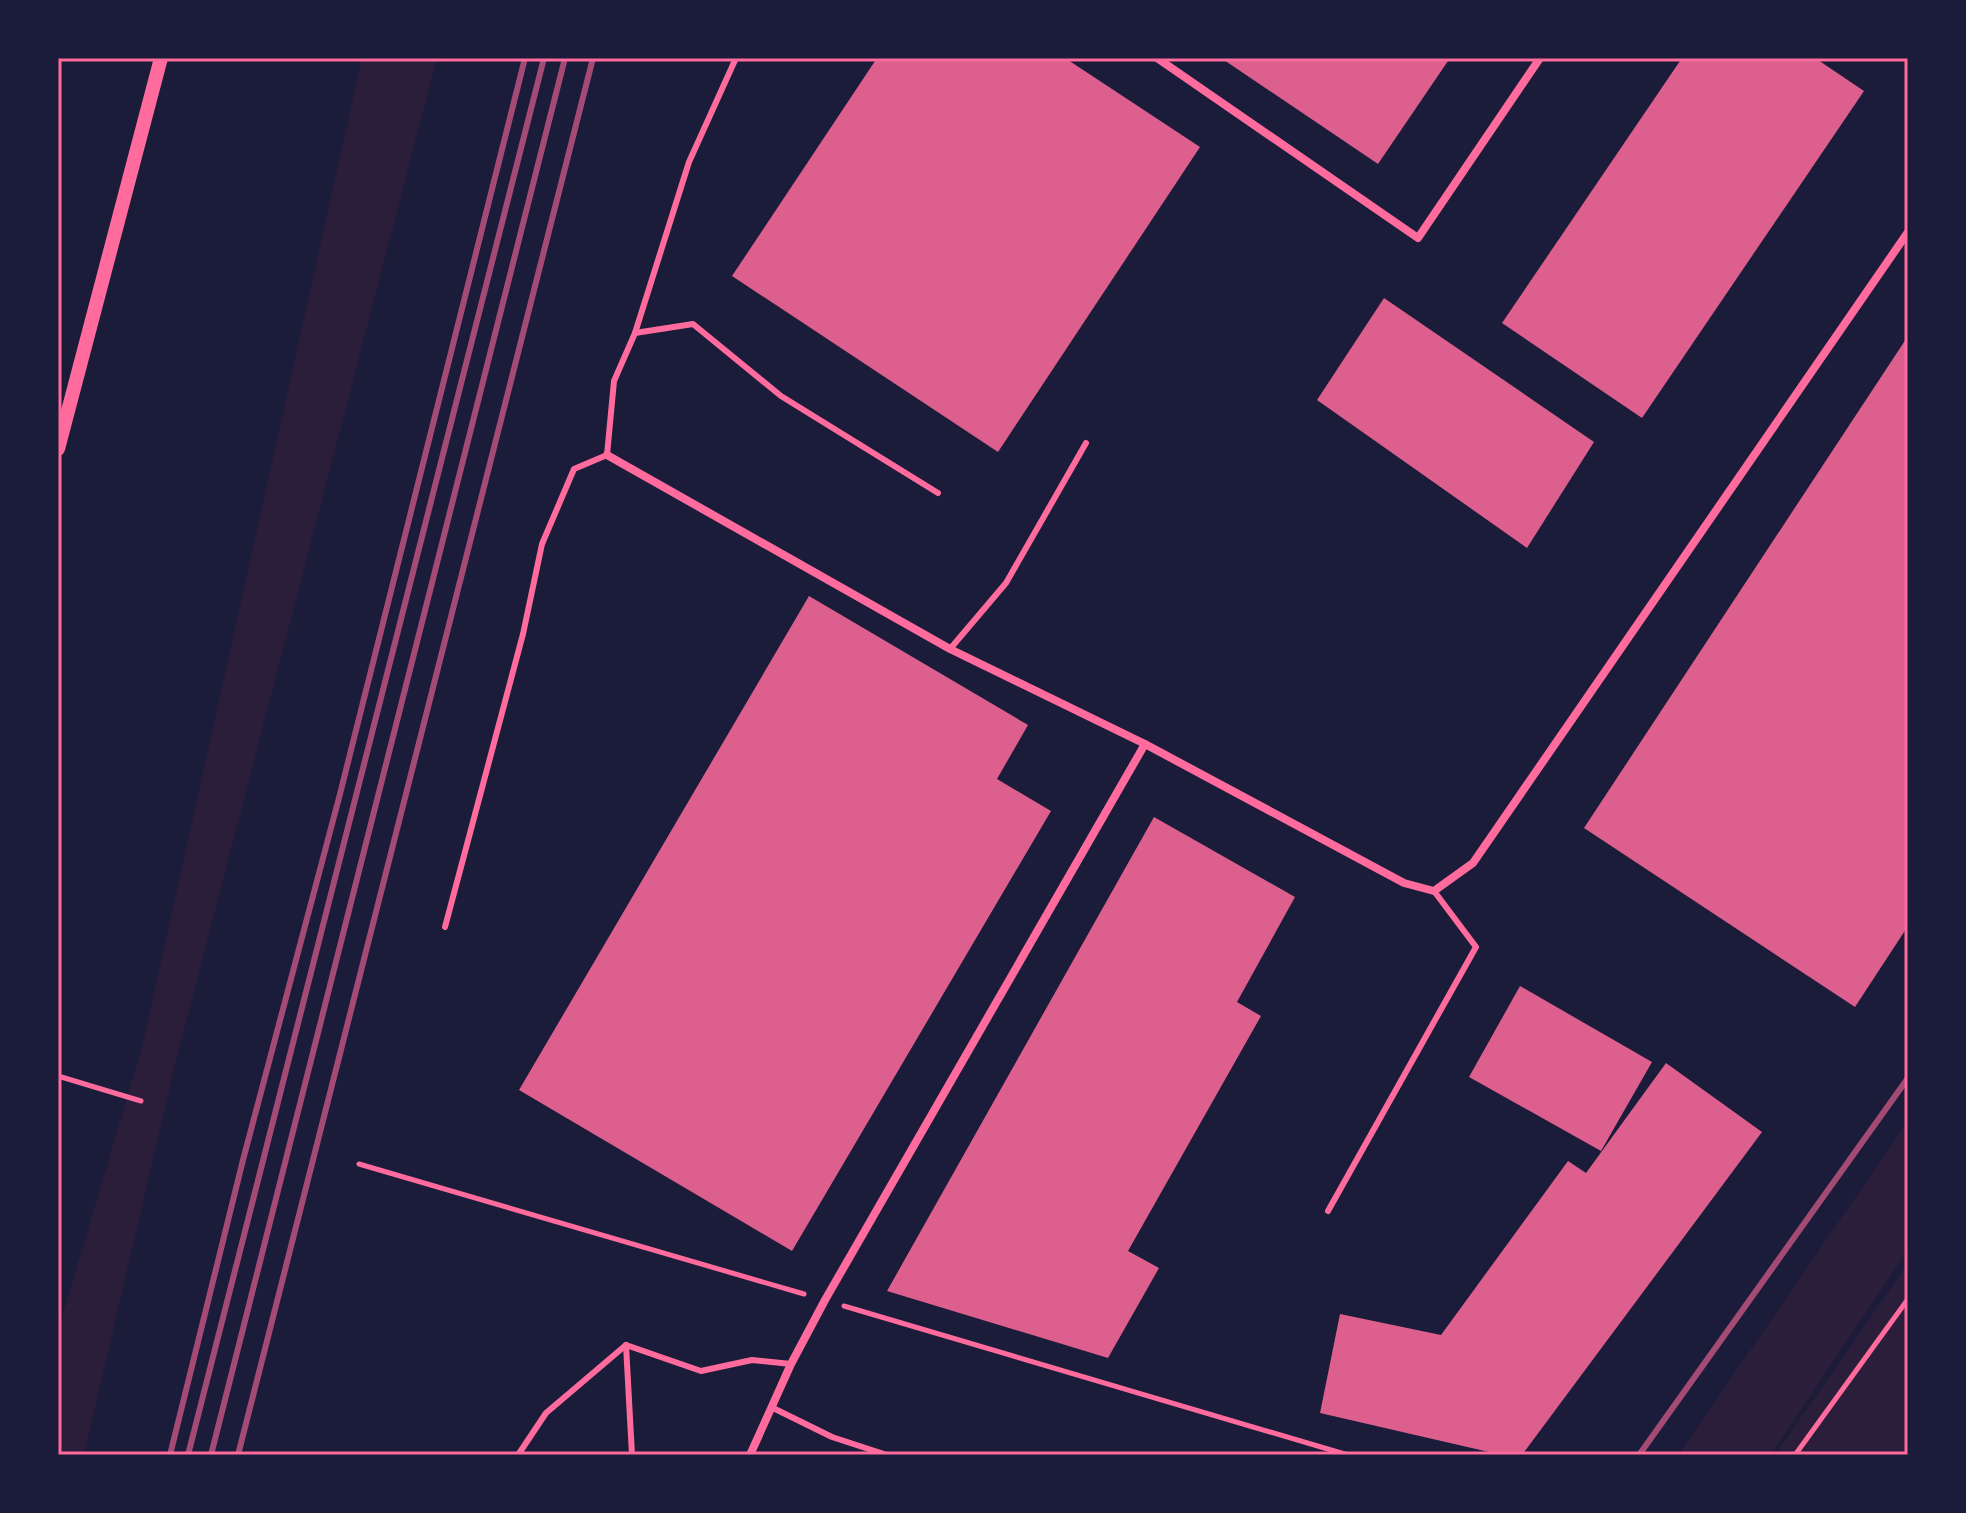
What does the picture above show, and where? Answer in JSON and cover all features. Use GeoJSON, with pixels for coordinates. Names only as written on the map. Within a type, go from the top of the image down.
{"type":"FeatureCollection","features":[{"type":"Feature","properties":{"kind":"street"},"geometry":{"type":"LineString","coordinates":[[58,449],[161,58]]}},
{"type":"Feature","properties":{"kind":"street"},"geometry":{"type":"LineString","coordinates":[[1157,58],[1418,238],[1540,58]]}},
{"type":"Feature","properties":{"kind":"street"},"geometry":{"type":"LineString","coordinates":[[607,455],[950,649],[1145,744],[1404,883],[1434,891],[1473,863],[1908,232]]}},
{"type":"Feature","properties":{"kind":"street"},"geometry":{"type":"LineString","coordinates":[[750,1455],[791,1364],[825,1300],[1145,744]]}},
{"type":"Feature","properties":{"kind":"lane"},"geometry":{"type":"LineString","coordinates":[[445,927],[523,634],[542,544],[574,469],[607,455],[614,381],[635,333],[689,162],[736,58]]}},
{"type":"Feature","properties":{"kind":"lane"},"geometry":{"type":"LineString","coordinates":[[635,333],[693,324],[781,396],[938,493]]}},
{"type":"Feature","properties":{"kind":"lane"},"geometry":{"type":"LineString","coordinates":[[950,649],[1006,583],[1086,443]]}},
{"type":"Feature","properties":{"kind":"lane"},"geometry":{"type":"LineString","coordinates":[[1328,1211],[1476,947],[1434,891]]}},
{"type":"Feature","properties":{"kind":"lane"},"geometry":{"type":"LineString","coordinates":[[626,1345],[701,1371],[752,1360],[791,1364]]}},
{"type":"Feature","properties":{"kind":"lane"},"geometry":{"type":"LineString","coordinates":[[518,1455],[546,1413],[626,1345]]}},
{"type":"Feature","properties":{"kind":"lane"},"geometry":{"type":"LineString","coordinates":[[626,1345],[632,1455]]}},
{"type":"Feature","properties":{"kind":"lane"},"geometry":{"type":"LineString","coordinates":[[771,1407],[832,1437],[887,1455]]}},
{"type":"Feature","properties":{"kind":"path"},"geometry":{"type":"LineString","coordinates":[[58,1076],[141,1101]]}},
{"type":"Feature","properties":{"kind":"path"},"geometry":{"type":"LineString","coordinates":[[359,1164],[791,1290]]}},
{"type":"Feature","properties":{"kind":"path"},"geometry":{"type":"LineString","coordinates":[[1795,1455],[1908,1299]]}},
{"type":"Feature","properties":{"kind":"path"},"geometry":{"type":"LineString","coordinates":[[846,1306],[1348,1455]]}},
{"type":"Feature","properties":{"kind":"shaded area"},"geometry":{"type":"Polygon","coordinates":[[[362,58],[437,58],[176,1061],[84,1455],[58,1455],[58,1331],[142,1047],[362,58]]]}},
{"type":"Feature","properties":{"kind":"shaded area"},"geometry":{"type":"Polygon","coordinates":[[[1908,1121],[1908,1250],[1771,1455],[1678,1455],[1908,1121]]]}},
{"type":"Feature","properties":{"kind":"shaded area"},"geometry":{"type":"Polygon","coordinates":[[[1908,1263],[1908,1455],[1775,1455],[1908,1263]]]}},
{"type":"Feature","properties":{"kind":"building"},"geometry":{"type":"Polygon","coordinates":[[[877,58],[1065,58],[1200,147],[998,452],[732,276],[877,58]]]}},
{"type":"Feature","properties":{"kind":"building"},"geometry":{"type":"Polygon","coordinates":[[[1221,58],[1450,58],[1378,164],[1221,58]]]}},
{"type":"Feature","properties":{"kind":"building"},"geometry":{"type":"Polygon","coordinates":[[[1682,58],[1815,58],[1864,91],[1642,418],[1502,323],[1682,58]]]}},
{"type":"Feature","properties":{"kind":"building"},"geometry":{"type":"Polygon","coordinates":[[[1384,298],[1594,442],[1527,548],[1317,400],[1384,298]]]}},
{"type":"Feature","properties":{"kind":"building"},"geometry":{"type":"Polygon","coordinates":[[[1908,336],[1908,926],[1855,1007],[1584,828],[1908,336]]]}},
{"type":"Feature","properties":{"kind":"building"},"geometry":{"type":"Polygon","coordinates":[[[809,596],[1028,725],[997,779],[1051,811],[792,1251],[519,1090],[809,596]]]}},
{"type":"Feature","properties":{"kind":"building"},"geometry":{"type":"Polygon","coordinates":[[[1154,817],[1295,897],[1237,1002],[1261,1016],[1128,1251],[1159,1268],[1108,1358],[887,1291],[1154,817]]]}},
{"type":"Feature","properties":{"kind":"building"},"geometry":{"type":"Polygon","coordinates":[[[1520,986],[1652,1062],[1601,1151],[1469,1077],[1520,986]]]}},
{"type":"Feature","properties":{"kind":"building"},"geometry":{"type":"Polygon","coordinates":[[[1666,1063],[1762,1132],[1522,1455],[1502,1455],[1320,1413],[1340,1314],[1441,1335],[1568,1161],[1586,1173],[1666,1063]]]}},
{"type":"Feature","properties":{"kind":"railway"},"geometry":{"type":"LineString","coordinates":[[170,1455],[525,58]]}},
{"type":"Feature","properties":{"kind":"railway"},"geometry":{"type":"LineString","coordinates":[[188,1455],[544,58]]}},
{"type":"Feature","properties":{"kind":"railway"},"geometry":{"type":"LineString","coordinates":[[211,1455],[565,58]]}},
{"type":"Feature","properties":{"kind":"railway"},"geometry":{"type":"LineString","coordinates":[[238,1455],[593,58]]}},
{"type":"Feature","properties":{"kind":"railway"},"geometry":{"type":"LineString","coordinates":[[1639,1455],[1908,1078]]}}]}
